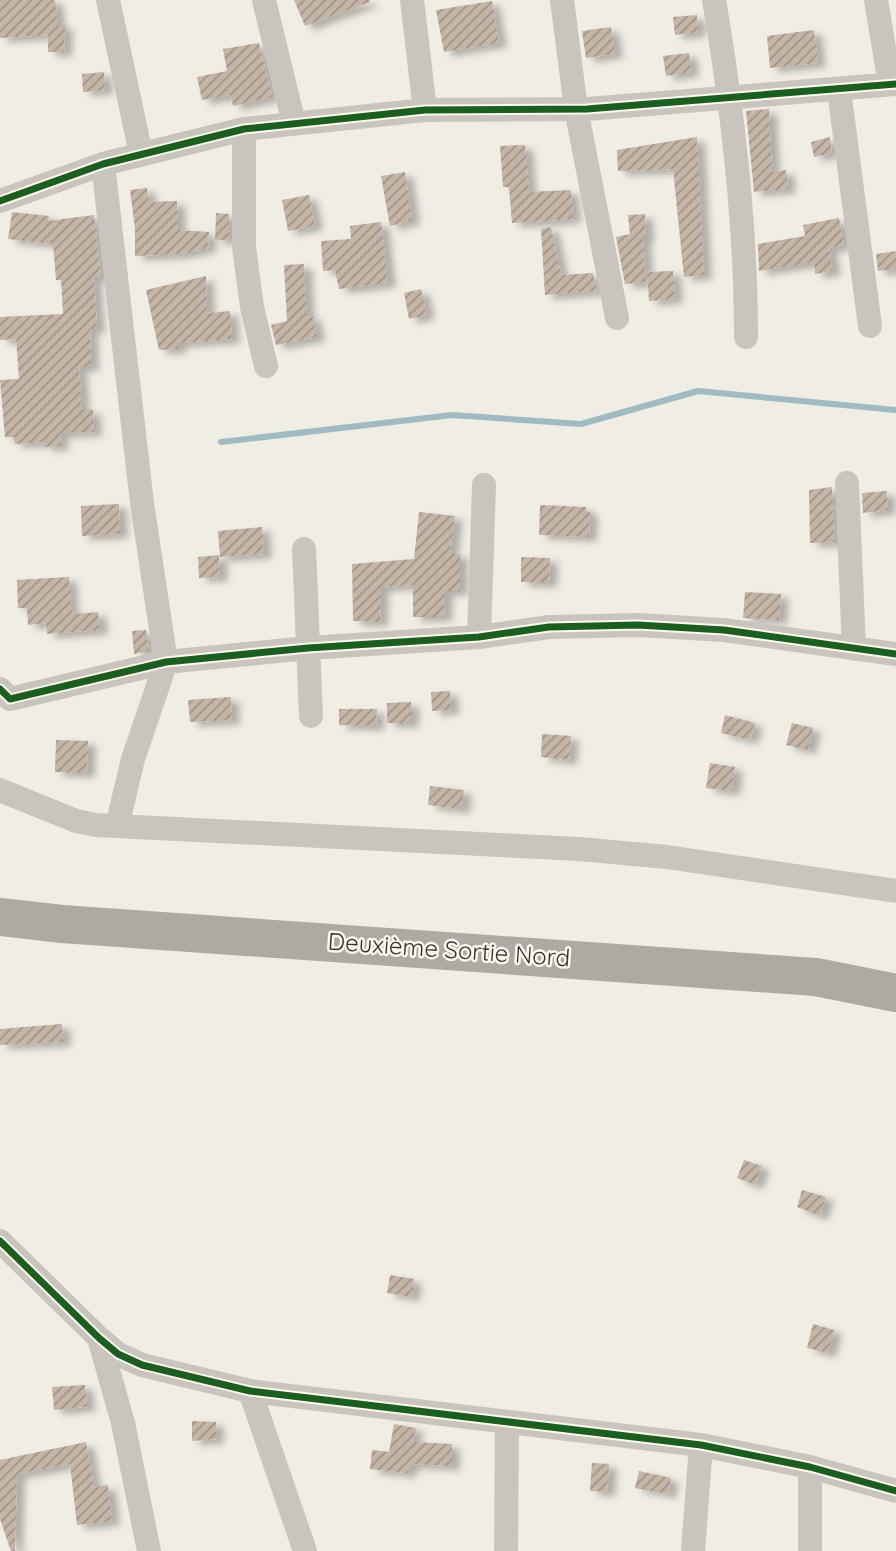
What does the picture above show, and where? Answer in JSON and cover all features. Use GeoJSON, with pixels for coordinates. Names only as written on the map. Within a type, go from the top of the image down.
{"type":"FeatureCollection","features":[{"type":"Feature","properties":{"kind":"main road","name":"Deuxième Sortie Nord"},"geometry":{"type":"LineString","coordinates":[[0,917],[62,924],[790,975],[896,993]]}},
{"type":"Feature","properties":{"kind":"street"},"geometry":{"type":"LineString","coordinates":[[108,0],[141,154]]}},
{"type":"Feature","properties":{"kind":"street"},"geometry":{"type":"LineString","coordinates":[[264,0],[294,124]]}},
{"type":"Feature","properties":{"kind":"street"},"geometry":{"type":"LineString","coordinates":[[412,0],[425,110]]}},
{"type":"Feature","properties":{"kind":"street"},"geometry":{"type":"LineString","coordinates":[[562,0],[576,109],[617,318]]}},
{"type":"Feature","properties":{"kind":"street"},"geometry":{"type":"LineString","coordinates":[[714,0],[731,98],[746,282],[746,337]]}},
{"type":"Feature","properties":{"kind":"street"},"geometry":{"type":"LineString","coordinates":[[0,201],[103,164],[244,129],[425,110],[576,109],[893,84],[876,0]]}},
{"type":"Feature","properties":{"kind":"street"},"geometry":{"type":"LineString","coordinates":[[839,90],[870,326]]}},
{"type":"Feature","properties":{"kind":"street"},"geometry":{"type":"LineString","coordinates":[[244,129],[244,247],[252,307],[266,366]]}},
{"type":"Feature","properties":{"kind":"street"},"geometry":{"type":"LineString","coordinates":[[103,164],[142,503],[166,662],[133,759],[117,826]]}},
{"type":"Feature","properties":{"kind":"street"},"geometry":{"type":"LineString","coordinates":[[847,483],[854,649]]}},
{"type":"Feature","properties":{"kind":"street"},"geometry":{"type":"LineString","coordinates":[[480,637],[484,485]]}},
{"type":"Feature","properties":{"kind":"street"},"geometry":{"type":"LineString","coordinates":[[304,549],[311,716]]}},
{"type":"Feature","properties":{"kind":"street"},"geometry":{"type":"LineString","coordinates":[[0,689],[10,699],[166,662],[308,648],[480,637],[549,627],[638,625],[724,630],[896,654]]}},
{"type":"Feature","properties":{"kind":"street"},"geometry":{"type":"LineString","coordinates":[[0,790],[76,821],[117,826],[579,849],[667,857],[896,891]]}},
{"type":"Feature","properties":{"kind":"street"},"geometry":{"type":"LineString","coordinates":[[0,1241],[99,1338],[118,1354],[142,1365],[250,1391],[701,1446],[810,1467],[896,1491]]}},
{"type":"Feature","properties":{"kind":"street"},"geometry":{"type":"LineString","coordinates":[[99,1338],[123,1423],[149,1551]]}},
{"type":"Feature","properties":{"kind":"street"},"geometry":{"type":"LineString","coordinates":[[250,1391],[305,1551]]}},
{"type":"Feature","properties":{"kind":"street"},"geometry":{"type":"LineString","coordinates":[[506,1423],[506,1551]]}},
{"type":"Feature","properties":{"kind":"street"},"geometry":{"type":"LineString","coordinates":[[693,1551],[701,1446]]}},
{"type":"Feature","properties":{"kind":"street"},"geometry":{"type":"LineString","coordinates":[[810,1467],[810,1551]]}},
{"type":"Feature","properties":{"kind":"building"},"geometry":{"type":"Polygon","coordinates":[[[0,0],[55,0],[58,25],[65,25],[64,52],[48,52],[48,35],[0,38],[0,0]]]}},
{"type":"Feature","properties":{"kind":"building"},"geometry":{"type":"Polygon","coordinates":[[[294,0],[370,0],[370,2],[305,26],[294,0]]]}},
{"type":"Feature","properties":{"kind":"building"},"geometry":{"type":"Polygon","coordinates":[[[492,1],[499,43],[444,52],[436,10],[492,1]]]}},
{"type":"Feature","properties":{"kind":"building"},"geometry":{"type":"Polygon","coordinates":[[[697,15],[698,32],[675,35],[673,17],[697,15]]]}},
{"type":"Feature","properties":{"kind":"building"},"geometry":{"type":"Polygon","coordinates":[[[611,27],[615,54],[586,58],[582,31],[611,27]]]}},
{"type":"Feature","properties":{"kind":"building"},"geometry":{"type":"Polygon","coordinates":[[[814,30],[818,63],[770,68],[767,36],[814,30]]]}},
{"type":"Feature","properties":{"kind":"building"},"geometry":{"type":"Polygon","coordinates":[[[259,43],[272,97],[233,106],[231,95],[202,100],[197,77],[227,71],[223,49],[259,43]]]}},
{"type":"Feature","properties":{"kind":"building"},"geometry":{"type":"Polygon","coordinates":[[[689,53],[691,72],[666,76],[663,56],[689,53]]]}},
{"type":"Feature","properties":{"kind":"building"},"geometry":{"type":"Polygon","coordinates":[[[104,72],[105,90],[83,92],[82,74],[104,72]]]}},
{"type":"Feature","properties":{"kind":"building"},"geometry":{"type":"Polygon","coordinates":[[[769,109],[772,172],[786,170],[788,189],[754,192],[746,111],[769,109]]]}},
{"type":"Feature","properties":{"kind":"building"},"geometry":{"type":"Polygon","coordinates":[[[697,137],[704,275],[684,277],[673,169],[618,171],[617,150],[697,137]]]}},
{"type":"Feature","properties":{"kind":"building"},"geometry":{"type":"Polygon","coordinates":[[[830,137],[832,153],[814,157],[811,142],[830,137]]]}},
{"type":"Feature","properties":{"kind":"building"},"geometry":{"type":"Polygon","coordinates":[[[525,145],[529,192],[571,190],[573,219],[512,223],[509,187],[503,187],[500,146],[525,145]]]}},
{"type":"Feature","properties":{"kind":"building"},"geometry":{"type":"Polygon","coordinates":[[[405,172],[412,220],[390,226],[381,176],[405,172]]]}},
{"type":"Feature","properties":{"kind":"building"},"geometry":{"type":"Polygon","coordinates":[[[147,188],[149,202],[177,201],[178,230],[209,232],[208,248],[180,254],[135,256],[130,190],[147,188]]]}},
{"type":"Feature","properties":{"kind":"building"},"geometry":{"type":"Polygon","coordinates":[[[309,195],[315,226],[288,231],[282,200],[309,195]]]}},
{"type":"Feature","properties":{"kind":"building"},"geometry":{"type":"Polygon","coordinates":[[[12,212],[49,216],[48,221],[94,215],[101,277],[94,277],[97,329],[90,329],[91,367],[79,367],[82,410],[93,410],[94,432],[60,433],[61,446],[44,447],[44,442],[15,444],[14,437],[5,437],[0,380],[19,379],[16,339],[0,340],[0,317],[63,314],[61,280],[56,280],[53,244],[8,239],[12,212]]]}},
{"type":"Feature","properties":{"kind":"building"},"geometry":{"type":"Polygon","coordinates":[[[216,213],[229,214],[229,240],[215,240],[216,213]]]}},
{"type":"Feature","properties":{"kind":"building"},"geometry":{"type":"Polygon","coordinates":[[[645,214],[646,238],[643,238],[646,282],[625,284],[616,237],[630,234],[628,215],[645,214]]]}},
{"type":"Feature","properties":{"kind":"building"},"geometry":{"type":"Polygon","coordinates":[[[839,218],[844,245],[829,248],[833,271],[815,274],[814,262],[759,271],[758,244],[805,236],[803,225],[839,218]]]}},
{"type":"Feature","properties":{"kind":"building"},"geometry":{"type":"Polygon","coordinates":[[[381,222],[388,283],[339,289],[335,270],[323,271],[321,241],[351,239],[350,226],[381,222]]]}},
{"type":"Feature","properties":{"kind":"building"},"geometry":{"type":"Polygon","coordinates":[[[551,227],[561,275],[593,273],[597,291],[545,295],[541,229],[551,227]]]}},
{"type":"Feature","properties":{"kind":"building"},"geometry":{"type":"Polygon","coordinates":[[[896,251],[896,269],[878,271],[876,254],[896,251]]]}},
{"type":"Feature","properties":{"kind":"building"},"geometry":{"type":"Polygon","coordinates":[[[304,264],[307,317],[313,316],[317,337],[276,345],[271,325],[287,321],[284,265],[304,264]]]}},
{"type":"Feature","properties":{"kind":"building"},"geometry":{"type":"Polygon","coordinates":[[[673,271],[675,299],[649,301],[647,272],[673,271]]]}},
{"type":"Feature","properties":{"kind":"building"},"geometry":{"type":"Polygon","coordinates":[[[206,276],[207,313],[230,311],[232,339],[178,343],[178,349],[159,350],[146,290],[206,276]]]}},
{"type":"Feature","properties":{"kind":"building"},"geometry":{"type":"Polygon","coordinates":[[[421,289],[427,315],[409,319],[404,293],[421,289]]]}},
{"type":"Feature","properties":{"kind":"building"},"geometry":{"type":"Polygon","coordinates":[[[832,487],[835,542],[810,543],[809,490],[832,487]]]}},
{"type":"Feature","properties":{"kind":"building"},"geometry":{"type":"Polygon","coordinates":[[[887,491],[888,510],[863,513],[862,493],[887,491]]]}},
{"type":"Feature","properties":{"kind":"building"},"geometry":{"type":"Polygon","coordinates":[[[119,504],[120,534],[82,536],[81,506],[119,504]]]}},
{"type":"Feature","properties":{"kind":"building"},"geometry":{"type":"Polygon","coordinates":[[[540,505],[586,507],[586,511],[590,512],[589,537],[539,535],[540,505]]]}},
{"type":"Feature","properties":{"kind":"building"},"geometry":{"type":"Polygon","coordinates":[[[419,512],[455,516],[450,553],[460,554],[460,591],[445,591],[444,617],[413,617],[413,585],[381,587],[380,622],[353,621],[352,564],[414,559],[419,512]]]}},
{"type":"Feature","properties":{"kind":"building"},"geometry":{"type":"Polygon","coordinates":[[[262,527],[264,554],[220,557],[218,531],[262,527]]]}},
{"type":"Feature","properties":{"kind":"building"},"geometry":{"type":"Polygon","coordinates":[[[219,555],[220,577],[199,578],[198,557],[219,555]]]}},
{"type":"Feature","properties":{"kind":"building"},"geometry":{"type":"Polygon","coordinates":[[[521,557],[550,558],[549,583],[521,582],[521,557]]]}},
{"type":"Feature","properties":{"kind":"building"},"geometry":{"type":"Polygon","coordinates":[[[69,577],[71,609],[74,614],[98,612],[100,630],[47,634],[46,623],[28,625],[27,608],[18,608],[17,580],[69,577]]]}},
{"type":"Feature","properties":{"kind":"building"},"geometry":{"type":"Polygon","coordinates":[[[745,592],[781,594],[779,620],[743,618],[745,592]]]}},
{"type":"Feature","properties":{"kind":"building"},"geometry":{"type":"Polygon","coordinates":[[[146,630],[149,651],[134,654],[132,631],[146,630]]]}},
{"type":"Feature","properties":{"kind":"building"},"geometry":{"type":"Polygon","coordinates":[[[450,691],[451,710],[432,711],[431,692],[450,691]]]}},
{"type":"Feature","properties":{"kind":"building"},"geometry":{"type":"Polygon","coordinates":[[[231,697],[232,720],[190,722],[188,700],[231,697]]]}},
{"type":"Feature","properties":{"kind":"building"},"geometry":{"type":"Polygon","coordinates":[[[411,702],[411,723],[387,723],[387,703],[411,702]]]}},
{"type":"Feature","properties":{"kind":"building"},"geometry":{"type":"Polygon","coordinates":[[[339,709],[377,709],[376,726],[339,725],[339,709]]]}},
{"type":"Feature","properties":{"kind":"building"},"geometry":{"type":"Polygon","coordinates":[[[725,715],[755,723],[750,740],[721,733],[725,715]]]}},
{"type":"Feature","properties":{"kind":"building"},"geometry":{"type":"Polygon","coordinates":[[[792,723],[813,728],[808,750],[786,745],[792,723]]]}},
{"type":"Feature","properties":{"kind":"building"},"geometry":{"type":"Polygon","coordinates":[[[542,734],[571,736],[569,760],[541,757],[542,734]]]}},
{"type":"Feature","properties":{"kind":"building"},"geometry":{"type":"Polygon","coordinates":[[[56,740],[88,741],[87,773],[55,772],[56,740]]]}},
{"type":"Feature","properties":{"kind":"building"},"geometry":{"type":"Polygon","coordinates":[[[710,763],[735,767],[732,791],[706,788],[710,763]]]}},
{"type":"Feature","properties":{"kind":"building"},"geometry":{"type":"Polygon","coordinates":[[[430,786],[464,790],[462,809],[428,805],[430,786]]]}},
{"type":"Feature","properties":{"kind":"building"},"geometry":{"type":"Polygon","coordinates":[[[62,1024],[63,1042],[0,1045],[0,1029],[62,1024]]]}},
{"type":"Feature","properties":{"kind":"building"},"geometry":{"type":"Polygon","coordinates":[[[744,1160],[762,1166],[755,1185],[737,1178],[744,1160]]]}},
{"type":"Feature","properties":{"kind":"building"},"geometry":{"type":"Polygon","coordinates":[[[802,1190],[826,1197],[820,1216],[797,1207],[802,1190]]]}},
{"type":"Feature","properties":{"kind":"building"},"geometry":{"type":"Polygon","coordinates":[[[390,1275],[414,1279],[412,1297],[387,1293],[390,1275]]]}},
{"type":"Feature","properties":{"kind":"building"},"geometry":{"type":"Polygon","coordinates":[[[813,1324],[834,1330],[828,1353],[807,1348],[813,1324]]]}},
{"type":"Feature","properties":{"kind":"building"},"geometry":{"type":"Polygon","coordinates":[[[85,1385],[87,1407],[54,1410],[52,1387],[85,1385]]]}},
{"type":"Feature","properties":{"kind":"building"},"geometry":{"type":"Polygon","coordinates":[[[192,1421],[216,1422],[216,1439],[192,1441],[192,1421]]]}},
{"type":"Feature","properties":{"kind":"building"},"geometry":{"type":"Polygon","coordinates":[[[394,1424],[416,1428],[413,1442],[452,1444],[452,1466],[410,1464],[408,1473],[370,1469],[372,1450],[389,1452],[394,1424]]]}},
{"type":"Feature","properties":{"kind":"building"},"geometry":{"type":"Polygon","coordinates":[[[86,1442],[94,1487],[108,1485],[112,1521],[77,1525],[70,1464],[17,1474],[15,1551],[11,1551],[0,1519],[0,1460],[86,1442]]]}},
{"type":"Feature","properties":{"kind":"building"},"geometry":{"type":"Polygon","coordinates":[[[592,1463],[609,1464],[607,1492],[590,1491],[592,1463]]]}},
{"type":"Feature","properties":{"kind":"building"},"geometry":{"type":"Polygon","coordinates":[[[639,1471],[671,1478],[668,1494],[635,1488],[639,1471]]]}},
{"type":"Feature","properties":{"kind":"waterway"},"geometry":{"type":"LineString","coordinates":[[221,442],[452,415],[581,424],[698,391],[896,410]]}},
{"type":"Feature","properties":{"kind":"cycle path"},"geometry":{"type":"LineString","coordinates":[[0,201],[103,164],[244,129],[425,110],[587,109],[896,84]]}},
{"type":"Feature","properties":{"kind":"cycle path"},"geometry":{"type":"LineString","coordinates":[[0,689],[10,699],[166,662],[308,648],[479,637],[549,627],[638,625],[724,630],[896,654]]}},
{"type":"Feature","properties":{"kind":"cycle path"},"geometry":{"type":"LineString","coordinates":[[0,1241],[99,1338],[118,1354],[142,1365],[250,1391],[701,1445],[810,1467],[896,1491]]}}]}
